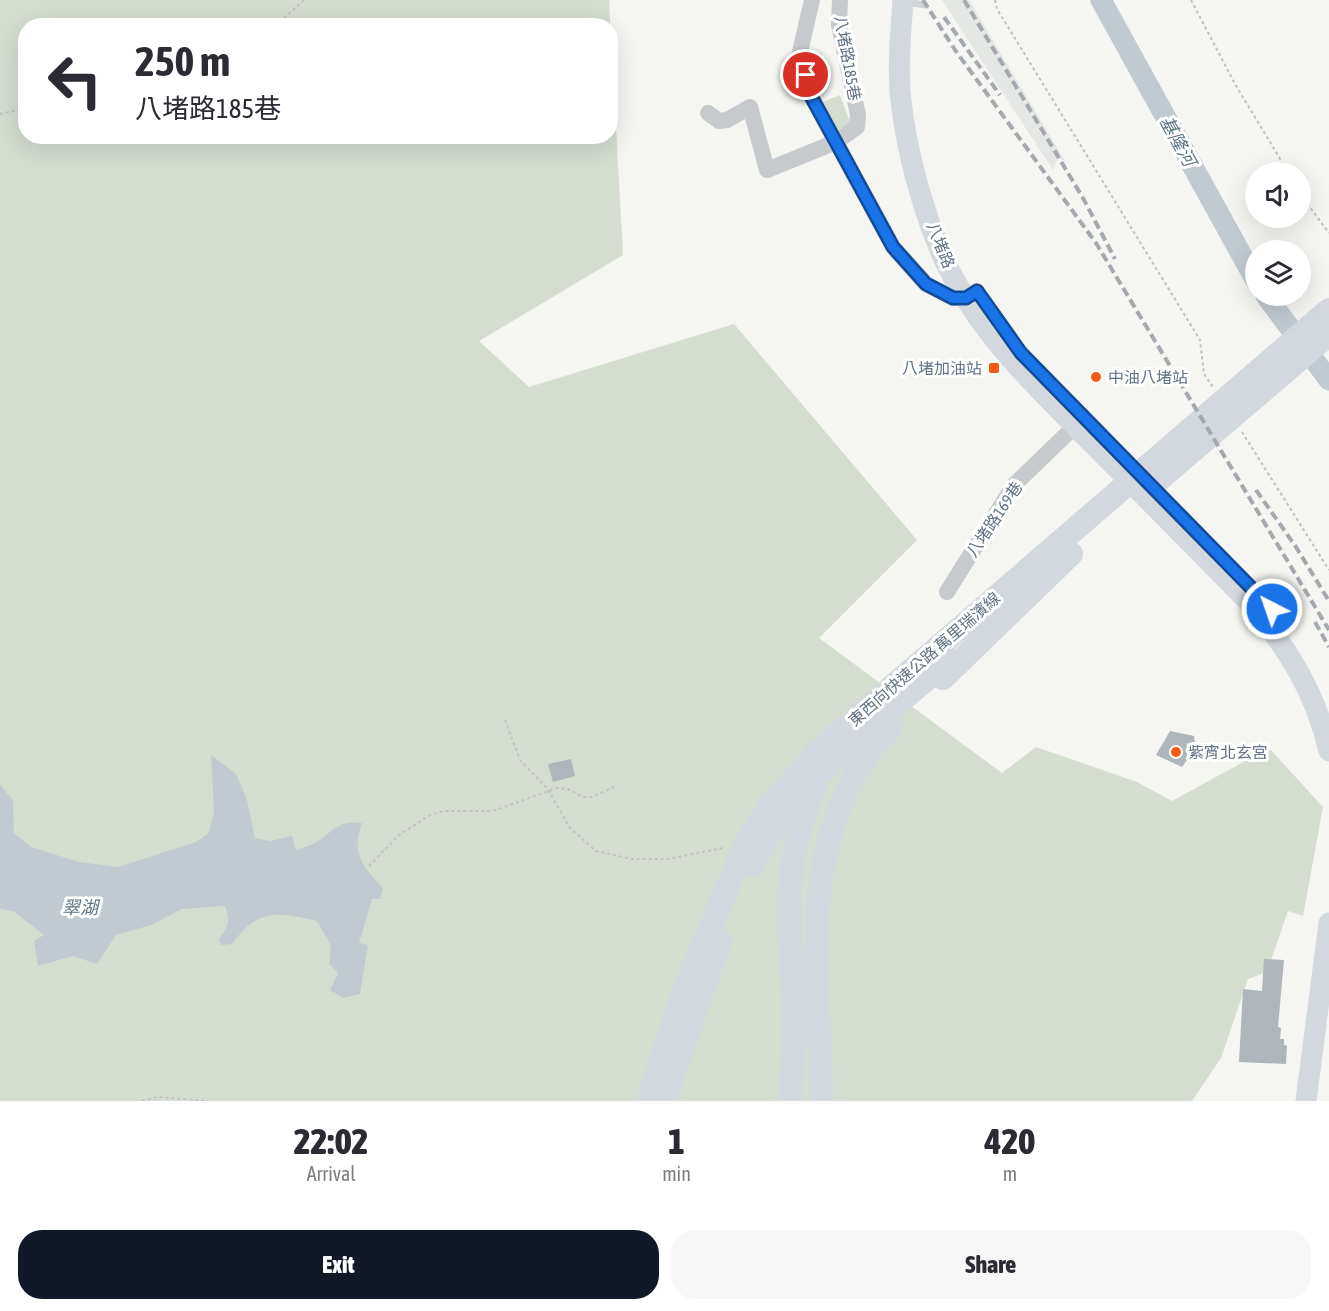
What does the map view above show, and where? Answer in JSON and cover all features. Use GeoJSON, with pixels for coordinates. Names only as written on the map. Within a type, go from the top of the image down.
{"type":"FeatureCollection","features":[{"type":"Feature","properties":{"kind":"highway"},"geometry":{"type":"LineString","coordinates":[[805,1101],[808,1057],[803,910],[808,851],[819,814],[833,783],[893,685],[1329,300]]}},
{"type":"Feature","properties":{"kind":"highway","name":"東西向快速公路 萬里瑞濱線"},"geometry":{"type":"LineString","coordinates":[[664,1101],[711,942],[757,824],[820,749],[1329,310]]}},
{"type":"Feature","properties":{"kind":"highway"},"geometry":{"type":"LineString","coordinates":[[790,1101],[794,1028],[788,900],[795,844],[814,789],[837,748],[864,708],[1329,319]]}},
{"type":"Feature","properties":{"kind":"highway","name":"東西向快速公路 萬里瑞濱線"},"geometry":{"type":"LineString","coordinates":[[648,1101],[686,987],[756,859],[804,789],[830,763],[1071,554],[1329,334]]}},
{"type":"Feature","properties":{"kind":"highway"},"geometry":{"type":"LineString","coordinates":[[822,1101],[817,918],[826,843],[852,780],[864,759],[891,727],[1071,554]]}},
{"type":"Feature","properties":{"kind":"highway"},"geometry":{"type":"LineString","coordinates":[[631,1101],[686,987]]}},
{"type":"Feature","properties":{"kind":"main road","name":"八堵路"},"geometry":{"type":"LineString","coordinates":[[909,3],[899,57],[901,100],[918,184],[943,257],[1021,353],[1259,593],[1303,652],[1329,704]]}},
{"type":"Feature","properties":{"kind":"main road","name":"八堵路"},"geometry":{"type":"LineString","coordinates":[[972,295],[1011,362],[1249,602],[1274,632],[1312,696],[1329,751]]}},
{"type":"Feature","properties":{"kind":"main road"},"geometry":{"type":"LineString","coordinates":[[1306,1101],[1329,923]]}},
{"type":"Feature","properties":{"kind":"main road"},"geometry":{"type":"LineString","coordinates":[[1319,1101],[1329,1023]]}},
{"type":"Feature","properties":{"kind":"street","name":"八堵路185巷"},"geometry":{"type":"LineString","coordinates":[[812,0],[800,52],[812,98],[893,247],[926,284],[953,298],[972,295]]}},
{"type":"Feature","properties":{"kind":"street","name":"八堵路185巷"},"geometry":{"type":"LineString","coordinates":[[708,113],[719,121],[727,120],[750,107],[767,170],[836,142],[857,127],[858,115],[839,25],[840,0]]}},
{"type":"Feature","properties":{"kind":"street","name":"八堵路169巷"},"geometry":{"type":"LineString","coordinates":[[947,592],[1014,485],[1074,426]]}},
{"type":"Feature","properties":{"kind":"path"},"geometry":{"type":"LineString","coordinates":[[284,18],[304,0]]}},
{"type":"Feature","properties":{"kind":"path"},"geometry":{"type":"LineString","coordinates":[[995,0],[998,9],[1200,340],[1204,374],[1216,393]]}},
{"type":"Feature","properties":{"kind":"path"},"geometry":{"type":"LineString","coordinates":[[1191,0],[1234,84],[1282,162]]}},
{"type":"Feature","properties":{"kind":"path"},"geometry":{"type":"LineString","coordinates":[[0,114],[18,110]]}},
{"type":"Feature","properties":{"kind":"path"},"geometry":{"type":"LineString","coordinates":[[1311,209],[1329,233]]}},
{"type":"Feature","properties":{"kind":"path"},"geometry":{"type":"LineString","coordinates":[[1241,432],[1329,570]]}},
{"type":"Feature","properties":{"kind":"path"},"geometry":{"type":"LineString","coordinates":[[505,720],[520,760],[549,791],[570,828],[585,843],[602,853],[632,859],[668,859],[729,848]]}},
{"type":"Feature","properties":{"kind":"path"},"geometry":{"type":"LineString","coordinates":[[369,866],[399,835],[432,814],[445,811],[493,811],[563,788],[583,797],[615,786]]}},
{"type":"Feature","properties":{"kind":"path"},"geometry":{"type":"LineString","coordinates":[[142,1101],[157,1097],[208,1101]]}},
{"type":"Feature","properties":{"kind":"shaded area"},"geometry":{"type":"Polygon","coordinates":[[[0,0],[609,0],[610,18],[18,18],[18,144],[617,144],[623,255],[479,341],[529,387],[734,324],[917,540],[819,638],[1002,773],[1036,747],[1137,782],[1172,801],[1269,748],[1323,807],[1303,916],[1288,911],[1267,972],[1248,979],[1221,1058],[1192,1101],[0,1101],[0,0]]]}},
{"type":"Feature","properties":{"kind":"shaded area"},"geometry":{"type":"Polygon","coordinates":[[[942,0],[969,0],[1065,161],[1058,158],[1053,170],[942,0]]]}},
{"type":"Feature","properties":{"kind":"shaded area"},"geometry":{"type":"Polygon","coordinates":[[[840,95],[851,125],[831,132],[820,103],[840,95]]]}},
{"type":"Feature","properties":{"kind":"water","name":"翠湖"},"geometry":{"type":"Polygon","coordinates":[[[211,755],[236,774],[247,800],[255,838],[270,841],[292,836],[296,850],[315,843],[341,825],[362,823],[358,843],[361,859],[383,888],[380,899],[372,899],[359,943],[368,945],[360,994],[343,998],[330,990],[338,973],[329,964],[331,945],[317,921],[290,916],[269,916],[251,924],[232,944],[221,945],[219,939],[228,920],[225,906],[182,909],[151,925],[116,935],[97,964],[73,956],[38,966],[34,941],[44,935],[13,911],[0,909],[0,784],[13,801],[14,833],[31,847],[79,862],[118,867],[196,842],[208,834],[214,814],[211,755]]]}},
{"type":"Feature","properties":{"kind":"building","name":"紫宵北玄宮"},"geometry":{"type":"Polygon","coordinates":[[[1170,731],[1194,736],[1196,748],[1182,767],[1156,755],[1170,731]]]}},
{"type":"Feature","properties":{"kind":"building"},"geometry":{"type":"Polygon","coordinates":[[[571,759],[575,776],[553,782],[548,764],[571,759]]]}},
{"type":"Feature","properties":{"kind":"building"},"geometry":{"type":"Polygon","coordinates":[[[1264,959],[1284,960],[1278,1027],[1281,1028],[1280,1039],[1284,1039],[1284,1045],[1287,1046],[1286,1064],[1239,1062],[1243,989],[1262,991],[1264,959]]]}},
{"type":"Feature","properties":{"kind":"waterway","name":"基隆河"},"geometry":{"type":"LineString","coordinates":[[1101,0],[1245,261]]}},
{"type":"Feature","properties":{"kind":"waterway","name":"基隆河"},"geometry":{"type":"LineString","coordinates":[[1274,306],[1329,380]]}},
{"type":"Feature","properties":{"kind":"tunnel"},"geometry":{"type":"LineString","coordinates":[[915,7],[916,0]]}},
{"type":"Feature","properties":{"kind":"railway"},"geometry":{"type":"LineString","coordinates":[[923,0],[955,50],[1096,243],[1329,630]]}},
{"type":"Feature","properties":{"kind":"railway"},"geometry":{"type":"LineString","coordinates":[[964,0],[1083,198],[1115,259]]}},
{"type":"Feature","properties":{"kind":"railway"},"geometry":{"type":"LineString","coordinates":[[944,17],[1000,95]]}},
{"type":"Feature","properties":{"kind":"railway"},"geometry":{"type":"LineString","coordinates":[[1256,490],[1296,547],[1329,601]]}},
{"type":"Feature","properties":{"kind":"railway"},"geometry":{"type":"LineString","coordinates":[[1315,622],[1329,647]]}},
{"type":"Feature","properties":{"kind":"place","name":"八堵加油站"},"geometry":{"type":"Point","coordinates":[994,368]}},
{"type":"Feature","properties":{"kind":"place","name":"中油八堵站"},"geometry":{"type":"Point","coordinates":[1096,377]}},
{"type":"Feature","properties":{"kind":"place","name":"紫宵北玄宮"},"geometry":{"type":"Point","coordinates":[1176,752]}},
{"type":"Feature","properties":{"kind":"route"},"geometry":{"type":"LineString","coordinates":[[806,75],[812,98],[893,247],[926,284],[953,298],[966,298],[977,291],[1021,353],[1259,593],[1272,609]]}}]}
